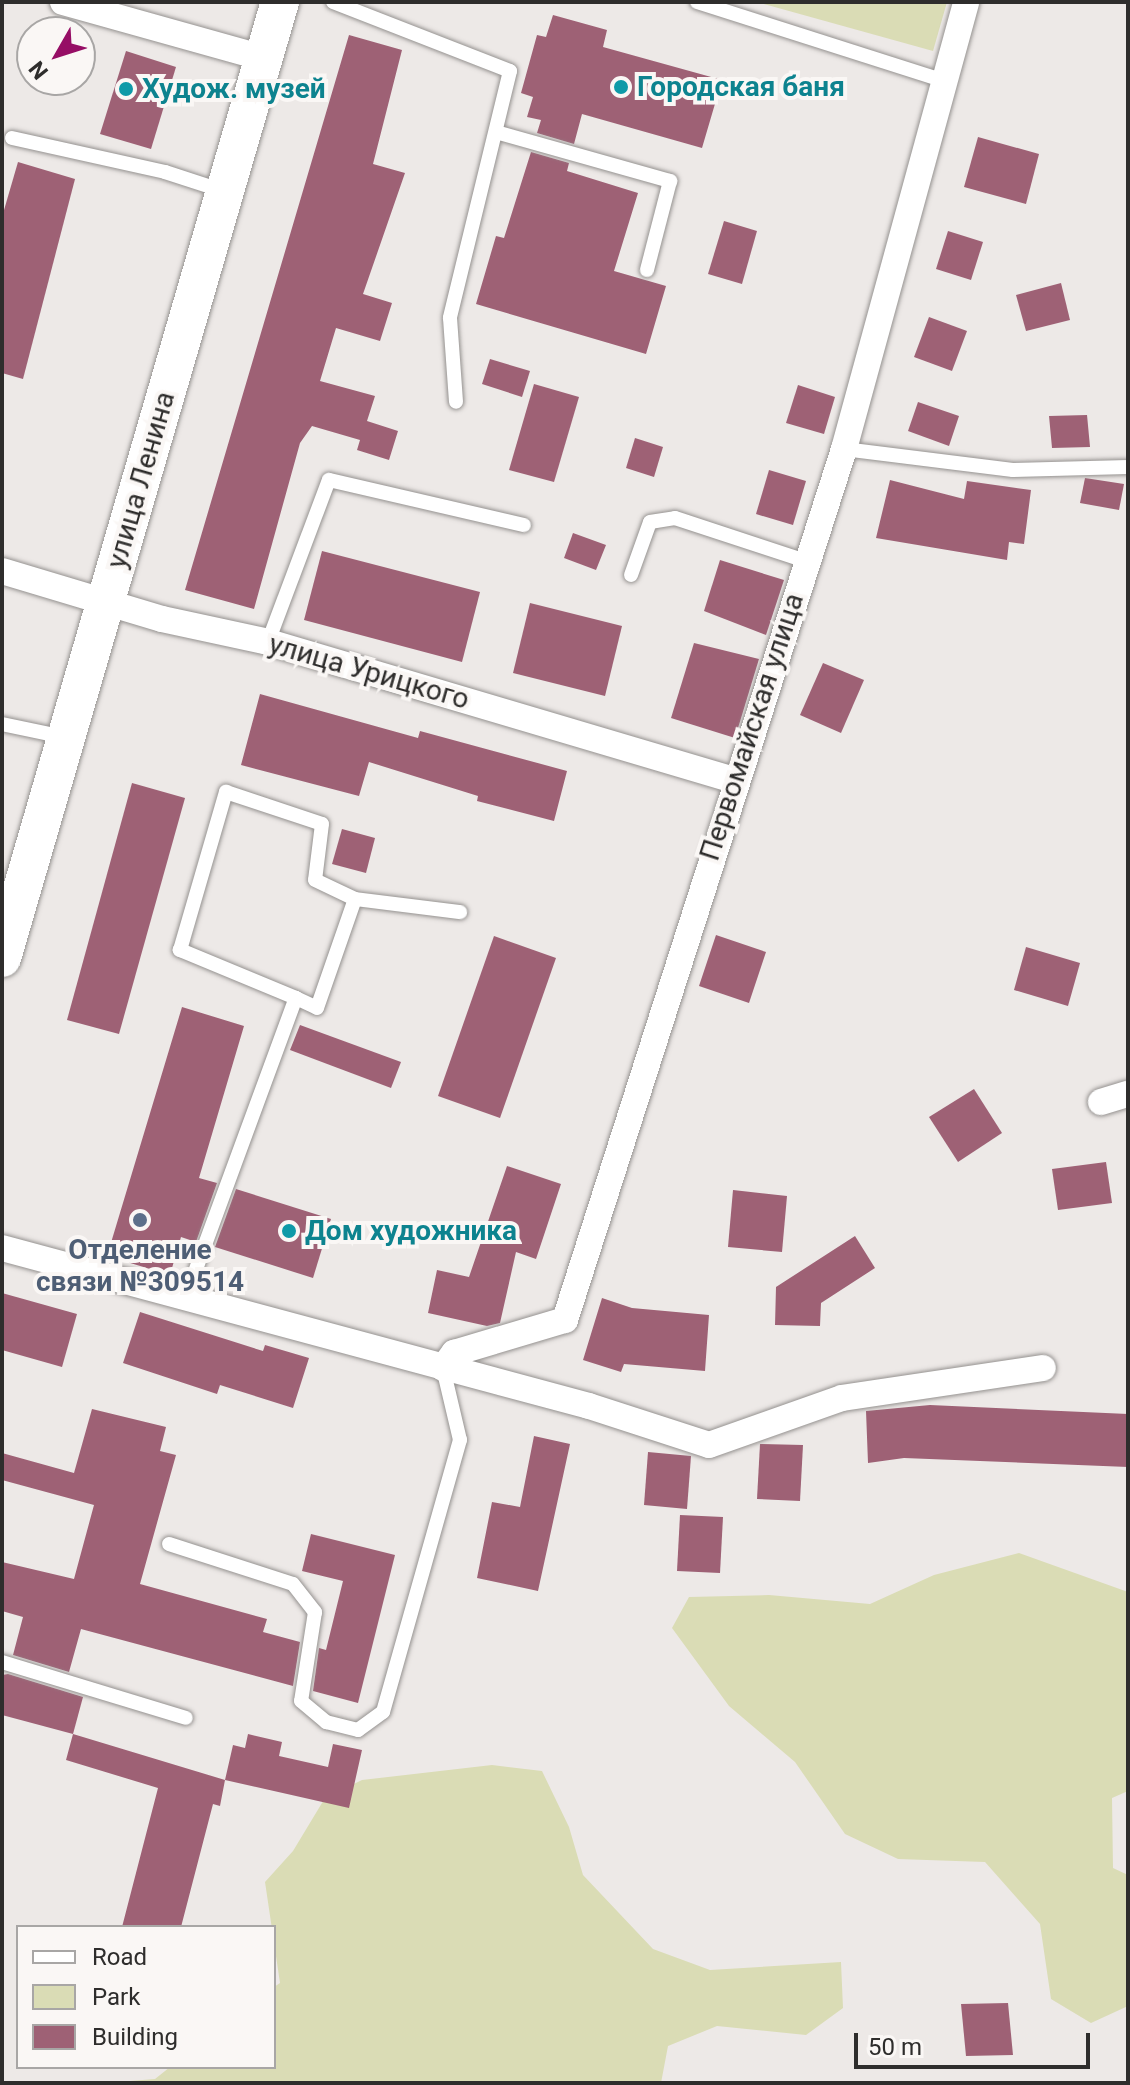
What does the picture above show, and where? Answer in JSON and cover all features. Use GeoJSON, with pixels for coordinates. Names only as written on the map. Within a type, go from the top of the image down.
{"type":"FeatureCollection","features":[{"type":"Feature","properties":{"kind":"main road","name":"улица Ленина"},"geometry":{"type":"LineString","coordinates":[[2,958],[280,2]]}},
{"type":"Feature","properties":{"kind":"street"},"geometry":{"type":"LineString","coordinates":[[63,2],[264,58]]}},
{"type":"Feature","properties":{"kind":"street","name":"Первомайская улица"},"geometry":{"type":"LineString","coordinates":[[443,1368],[454,1353],[565,1320],[734,780],[844,449],[966,2]]}},
{"type":"Feature","properties":{"kind":"street","name":"улица Урицкого"},"geometry":{"type":"LineString","coordinates":[[2,571],[162,619],[268,642],[734,780]]}},
{"type":"Feature","properties":{"kind":"street"},"geometry":{"type":"LineString","coordinates":[[1101,1102],[1128,1094]]}},
{"type":"Feature","properties":{"kind":"street"},"geometry":{"type":"LineString","coordinates":[[2,1248],[443,1368],[709,1445],[842,1398],[1043,1368]]}},
{"type":"Feature","properties":{"kind":"lane"},"geometry":{"type":"LineString","coordinates":[[333,2],[510,71],[499,133],[450,318],[456,402]]}},
{"type":"Feature","properties":{"kind":"lane"},"geometry":{"type":"LineString","coordinates":[[697,2],[945,81]]}},
{"type":"Feature","properties":{"kind":"lane"},"geometry":{"type":"LineString","coordinates":[[499,133],[670,181],[647,270]]}},
{"type":"Feature","properties":{"kind":"lane"},"geometry":{"type":"LineString","coordinates":[[12,138],[165,172],[223,191]]}},
{"type":"Feature","properties":{"kind":"lane"},"geometry":{"type":"LineString","coordinates":[[844,449],[1013,470],[1128,467]]}},
{"type":"Feature","properties":{"kind":"lane"},"geometry":{"type":"LineString","coordinates":[[268,642],[329,480],[524,525]]}},
{"type":"Feature","properties":{"kind":"lane"},"geometry":{"type":"LineString","coordinates":[[631,575],[650,522],[675,518],[806,561]]}},
{"type":"Feature","properties":{"kind":"lane"},"geometry":{"type":"LineString","coordinates":[[2,724],[68,738]]}},
{"type":"Feature","properties":{"kind":"lane"},"geometry":{"type":"LineString","coordinates":[[355,899],[317,1008],[180,950],[226,792],[322,824],[315,880],[355,899],[460,912]]}},
{"type":"Feature","properties":{"kind":"lane"},"geometry":{"type":"LineString","coordinates":[[185,1299],[296,998]]}},
{"type":"Feature","properties":{"kind":"lane"},"geometry":{"type":"LineString","coordinates":[[169,1544],[293,1584],[315,1612],[301,1701],[326,1722],[358,1730],[383,1712],[460,1440],[443,1368]]}},
{"type":"Feature","properties":{"kind":"lane"},"geometry":{"type":"LineString","coordinates":[[2,1662],[186,1718]]}},
{"type":"Feature","properties":{"kind":"green space"},"geometry":{"type":"Polygon","coordinates":[[[757,2],[947,2],[933,51],[757,2]]]}},
{"type":"Feature","properties":{"kind":"green space"},"geometry":{"type":"Polygon","coordinates":[[[1019,1553],[1128,1592],[1128,1791],[1112,1798],[1113,1868],[1128,1875],[1128,2006],[1091,2023],[1051,1999],[1040,1924],[985,1862],[898,1859],[845,1834],[795,1762],[729,1706],[672,1628],[689,1597],[769,1595],[870,1604],[934,1575],[1019,1553]]]}},
{"type":"Feature","properties":{"kind":"green space"},"geometry":{"type":"Polygon","coordinates":[[[492,1765],[542,1771],[569,1827],[583,1875],[653,1949],[710,1970],[841,1962],[843,2008],[806,2035],[717,2026],[668,2046],[661,2083],[105,2083],[155,2079],[168,2069],[276,2069],[276,1986],[280,1983],[276,1925],[271,1925],[265,1882],[293,1851],[325,1798],[362,1780],[492,1765]]]}},
{"type":"Feature","properties":{"kind":"building","name":"Городская баня"},"geometry":{"type":"Polygon","coordinates":[[[553,15],[607,30],[603,47],[722,80],[702,148],[582,114],[574,144],[537,133],[541,120],[527,117],[533,97],[521,93],[537,35],[546,37],[553,15]]]}},
{"type":"Feature","properties":{"kind":"building"},"geometry":{"type":"Polygon","coordinates":[[[349,35],[402,50],[373,164],[405,173],[363,294],[392,303],[380,341],[336,328],[320,381],[375,396],[367,421],[398,431],[389,460],[357,450],[360,440],[312,426],[300,443],[254,609],[185,590],[349,35]]]}},
{"type":"Feature","properties":{"kind":"building"},"geometry":{"type":"Polygon","coordinates":[[[126,51],[176,67],[151,149],[100,134],[126,51]]]}},
{"type":"Feature","properties":{"kind":"building"},"geometry":{"type":"Polygon","coordinates":[[[978,137],[1039,154],[1026,204],[964,187],[978,137]]]}},
{"type":"Feature","properties":{"kind":"building"},"geometry":{"type":"Polygon","coordinates":[[[531,152],[569,163],[567,171],[638,193],[614,271],[666,286],[646,354],[476,304],[496,236],[504,238],[531,152]]]}},
{"type":"Feature","properties":{"kind":"building"},"geometry":{"type":"Polygon","coordinates":[[[18,162],[75,179],[23,379],[2,373],[2,217],[18,162]]]}},
{"type":"Feature","properties":{"kind":"building"},"geometry":{"type":"Polygon","coordinates":[[[724,221],[757,231],[742,284],[708,274],[724,221]]]}},
{"type":"Feature","properties":{"kind":"building"},"geometry":{"type":"Polygon","coordinates":[[[948,231],[983,242],[971,280],[936,269],[948,231]]]}},
{"type":"Feature","properties":{"kind":"building"},"geometry":{"type":"Polygon","coordinates":[[[1061,283],[1070,320],[1026,331],[1016,295],[1061,283]]]}},
{"type":"Feature","properties":{"kind":"building"},"geometry":{"type":"Polygon","coordinates":[[[929,317],[967,331],[952,371],[914,357],[929,317]]]}},
{"type":"Feature","properties":{"kind":"building"},"geometry":{"type":"Polygon","coordinates":[[[490,359],[530,371],[522,397],[482,384],[490,359]]]}},
{"type":"Feature","properties":{"kind":"building"},"geometry":{"type":"Polygon","coordinates":[[[534,384],[579,397],[554,482],[509,470],[534,384]]]}},
{"type":"Feature","properties":{"kind":"building"},"geometry":{"type":"Polygon","coordinates":[[[798,385],[835,397],[824,434],[786,423],[798,385]]]}},
{"type":"Feature","properties":{"kind":"building"},"geometry":{"type":"Polygon","coordinates":[[[918,402],[959,416],[949,446],[908,431],[918,402]]]}},
{"type":"Feature","properties":{"kind":"building"},"geometry":{"type":"Polygon","coordinates":[[[1087,415],[1090,447],[1052,448],[1049,416],[1087,415]]]}},
{"type":"Feature","properties":{"kind":"building"},"geometry":{"type":"Polygon","coordinates":[[[635,438],[663,447],[654,477],[626,468],[635,438]]]}},
{"type":"Feature","properties":{"kind":"building"},"geometry":{"type":"Polygon","coordinates":[[[769,470],[806,481],[793,525],[756,514],[769,470]]]}},
{"type":"Feature","properties":{"kind":"building"},"geometry":{"type":"Polygon","coordinates":[[[1085,478],[1124,484],[1119,510],[1080,503],[1085,478]]]}},
{"type":"Feature","properties":{"kind":"building"},"geometry":{"type":"Polygon","coordinates":[[[890,480],[964,499],[967,481],[1031,490],[1024,544],[1009,542],[1007,560],[876,538],[890,480]]]}},
{"type":"Feature","properties":{"kind":"building"},"geometry":{"type":"Polygon","coordinates":[[[573,533],[606,545],[596,570],[564,558],[573,533]]]}},
{"type":"Feature","properties":{"kind":"building"},"geometry":{"type":"Polygon","coordinates":[[[322,551],[480,592],[462,662],[304,620],[322,551]]]}},
{"type":"Feature","properties":{"kind":"building"},"geometry":{"type":"Polygon","coordinates":[[[720,560],[784,580],[766,635],[704,611],[720,560]]]}},
{"type":"Feature","properties":{"kind":"building"},"geometry":{"type":"Polygon","coordinates":[[[530,603],[622,626],[605,696],[513,673],[530,603]]]}},
{"type":"Feature","properties":{"kind":"building"},"geometry":{"type":"Polygon","coordinates":[[[694,643],[759,659],[735,738],[671,718],[694,643]]]}},
{"type":"Feature","properties":{"kind":"building"},"geometry":{"type":"Polygon","coordinates":[[[823,663],[864,680],[841,733],[800,715],[823,663]]]}},
{"type":"Feature","properties":{"kind":"building"},"geometry":{"type":"Polygon","coordinates":[[[260,694],[418,738],[420,731],[567,771],[554,821],[477,801],[478,796],[369,762],[359,796],[241,765],[260,694]]]}},
{"type":"Feature","properties":{"kind":"building"},"geometry":{"type":"Polygon","coordinates":[[[132,783],[185,798],[119,1034],[67,1020],[132,783]]]}},
{"type":"Feature","properties":{"kind":"building"},"geometry":{"type":"Polygon","coordinates":[[[342,829],[375,838],[366,873],[332,864],[342,829]]]}},
{"type":"Feature","properties":{"kind":"building"},"geometry":{"type":"Polygon","coordinates":[[[716,935],[766,952],[749,1003],[699,986],[716,935]]]}},
{"type":"Feature","properties":{"kind":"building"},"geometry":{"type":"Polygon","coordinates":[[[494,936],[556,958],[500,1118],[438,1096],[494,936]]]}},
{"type":"Feature","properties":{"kind":"building"},"geometry":{"type":"Polygon","coordinates":[[[1026,947],[1080,963],[1068,1006],[1014,990],[1026,947]]]}},
{"type":"Feature","properties":{"kind":"building"},"geometry":{"type":"Polygon","coordinates":[[[182,1007],[244,1026],[199,1178],[217,1183],[196,1242],[181,1237],[170,1275],[107,1256],[182,1007]]]}},
{"type":"Feature","properties":{"kind":"building"},"geometry":{"type":"Polygon","coordinates":[[[300,1025],[401,1062],[391,1088],[290,1050],[300,1025]]]}},
{"type":"Feature","properties":{"kind":"building"},"geometry":{"type":"Polygon","coordinates":[[[974,1089],[1002,1133],[958,1162],[929,1117],[974,1089]]]}},
{"type":"Feature","properties":{"kind":"building"},"geometry":{"type":"Polygon","coordinates":[[[1106,1162],[1112,1203],[1058,1210],[1052,1169],[1106,1162]]]}},
{"type":"Feature","properties":{"kind":"building"},"geometry":{"type":"Polygon","coordinates":[[[507,1166],[561,1184],[536,1259],[516,1252],[500,1323],[487,1326],[428,1313],[437,1270],[469,1277],[507,1166]]]}},
{"type":"Feature","properties":{"kind":"building"},"geometry":{"type":"Polygon","coordinates":[[[236,1189],[331,1219],[313,1278],[215,1247],[236,1189]]]}},
{"type":"Feature","properties":{"kind":"building"},"geometry":{"type":"Polygon","coordinates":[[[733,1190],[787,1196],[782,1252],[728,1247],[733,1190]]]}},
{"type":"Feature","properties":{"kind":"building"},"geometry":{"type":"Polygon","coordinates":[[[855,1236],[875,1268],[821,1303],[820,1326],[775,1325],[776,1287],[855,1236]]]}},
{"type":"Feature","properties":{"kind":"building"},"geometry":{"type":"Polygon","coordinates":[[[2,1293],[77,1314],[62,1367],[2,1350],[2,1293]]]}},
{"type":"Feature","properties":{"kind":"building"},"geometry":{"type":"Polygon","coordinates":[[[602,1298],[632,1308],[709,1315],[705,1371],[624,1364],[621,1372],[583,1360],[602,1298]]]}},
{"type":"Feature","properties":{"kind":"building"},"geometry":{"type":"Polygon","coordinates":[[[140,1312],[263,1351],[265,1345],[309,1358],[293,1408],[220,1385],[217,1394],[123,1363],[140,1312]]]}},
{"type":"Feature","properties":{"kind":"building"},"geometry":{"type":"Polygon","coordinates":[[[930,1405],[1128,1414],[1128,1467],[904,1458],[868,1463],[866,1411],[930,1405]]]}},
{"type":"Feature","properties":{"kind":"building"},"geometry":{"type":"Polygon","coordinates":[[[92,1409],[166,1427],[160,1451],[176,1455],[140,1584],[267,1619],[263,1632],[300,1642],[293,1686],[81,1629],[69,1672],[13,1655],[23,1617],[2,1611],[2,1562],[74,1579],[94,1505],[2,1480],[2,1453],[74,1473],[92,1409]]]}},
{"type":"Feature","properties":{"kind":"building"},"geometry":{"type":"Polygon","coordinates":[[[534,1436],[570,1444],[538,1591],[477,1578],[492,1502],[520,1507],[534,1436]]]}},
{"type":"Feature","properties":{"kind":"building"},"geometry":{"type":"Polygon","coordinates":[[[760,1444],[803,1445],[800,1501],[757,1499],[760,1444]]]}},
{"type":"Feature","properties":{"kind":"building"},"geometry":{"type":"Polygon","coordinates":[[[648,1452],[691,1456],[687,1509],[644,1505],[648,1452]]]}},
{"type":"Feature","properties":{"kind":"building"},"geometry":{"type":"Polygon","coordinates":[[[680,1515],[723,1517],[720,1573],[677,1571],[680,1515]]]}},
{"type":"Feature","properties":{"kind":"building"},"geometry":{"type":"Polygon","coordinates":[[[311,1534],[395,1555],[358,1703],[313,1691],[319,1648],[326,1650],[343,1581],[302,1571],[311,1534]]]}},
{"type":"Feature","properties":{"kind":"building"},"geometry":{"type":"Polygon","coordinates":[[[8,1674],[83,1697],[73,1734],[2,1715],[2,1675],[8,1674]]]}},
{"type":"Feature","properties":{"kind":"building"},"geometry":{"type":"Polygon","coordinates":[[[73,1734],[225,1780],[220,1806],[213,1804],[182,1925],[123,1925],[158,1788],[66,1760],[73,1734]]]}},
{"type":"Feature","properties":{"kind":"building"},"geometry":{"type":"Polygon","coordinates":[[[248,1734],[282,1742],[279,1756],[328,1767],[333,1744],[362,1750],[349,1808],[225,1780],[233,1745],[245,1748],[248,1734]]]}},
{"type":"Feature","properties":{"kind":"building"},"geometry":{"type":"Polygon","coordinates":[[[1008,2003],[1013,2055],[966,2056],[961,2004],[1008,2003]]]}},
{"type":"Feature","properties":{"kind":"place","name":"Городская баня"},"geometry":{"type":"Point","coordinates":[621,87]}},
{"type":"Feature","properties":{"kind":"place","name":"Худож. музей"},"geometry":{"type":"Point","coordinates":[126,89]}},
{"type":"Feature","properties":{"kind":"place","name":"Отделение связи №309514"},"geometry":{"type":"Point","coordinates":[140,1220]}},
{"type":"Feature","properties":{"kind":"place","name":"Дом художника"},"geometry":{"type":"Point","coordinates":[289,1231]}}]}
